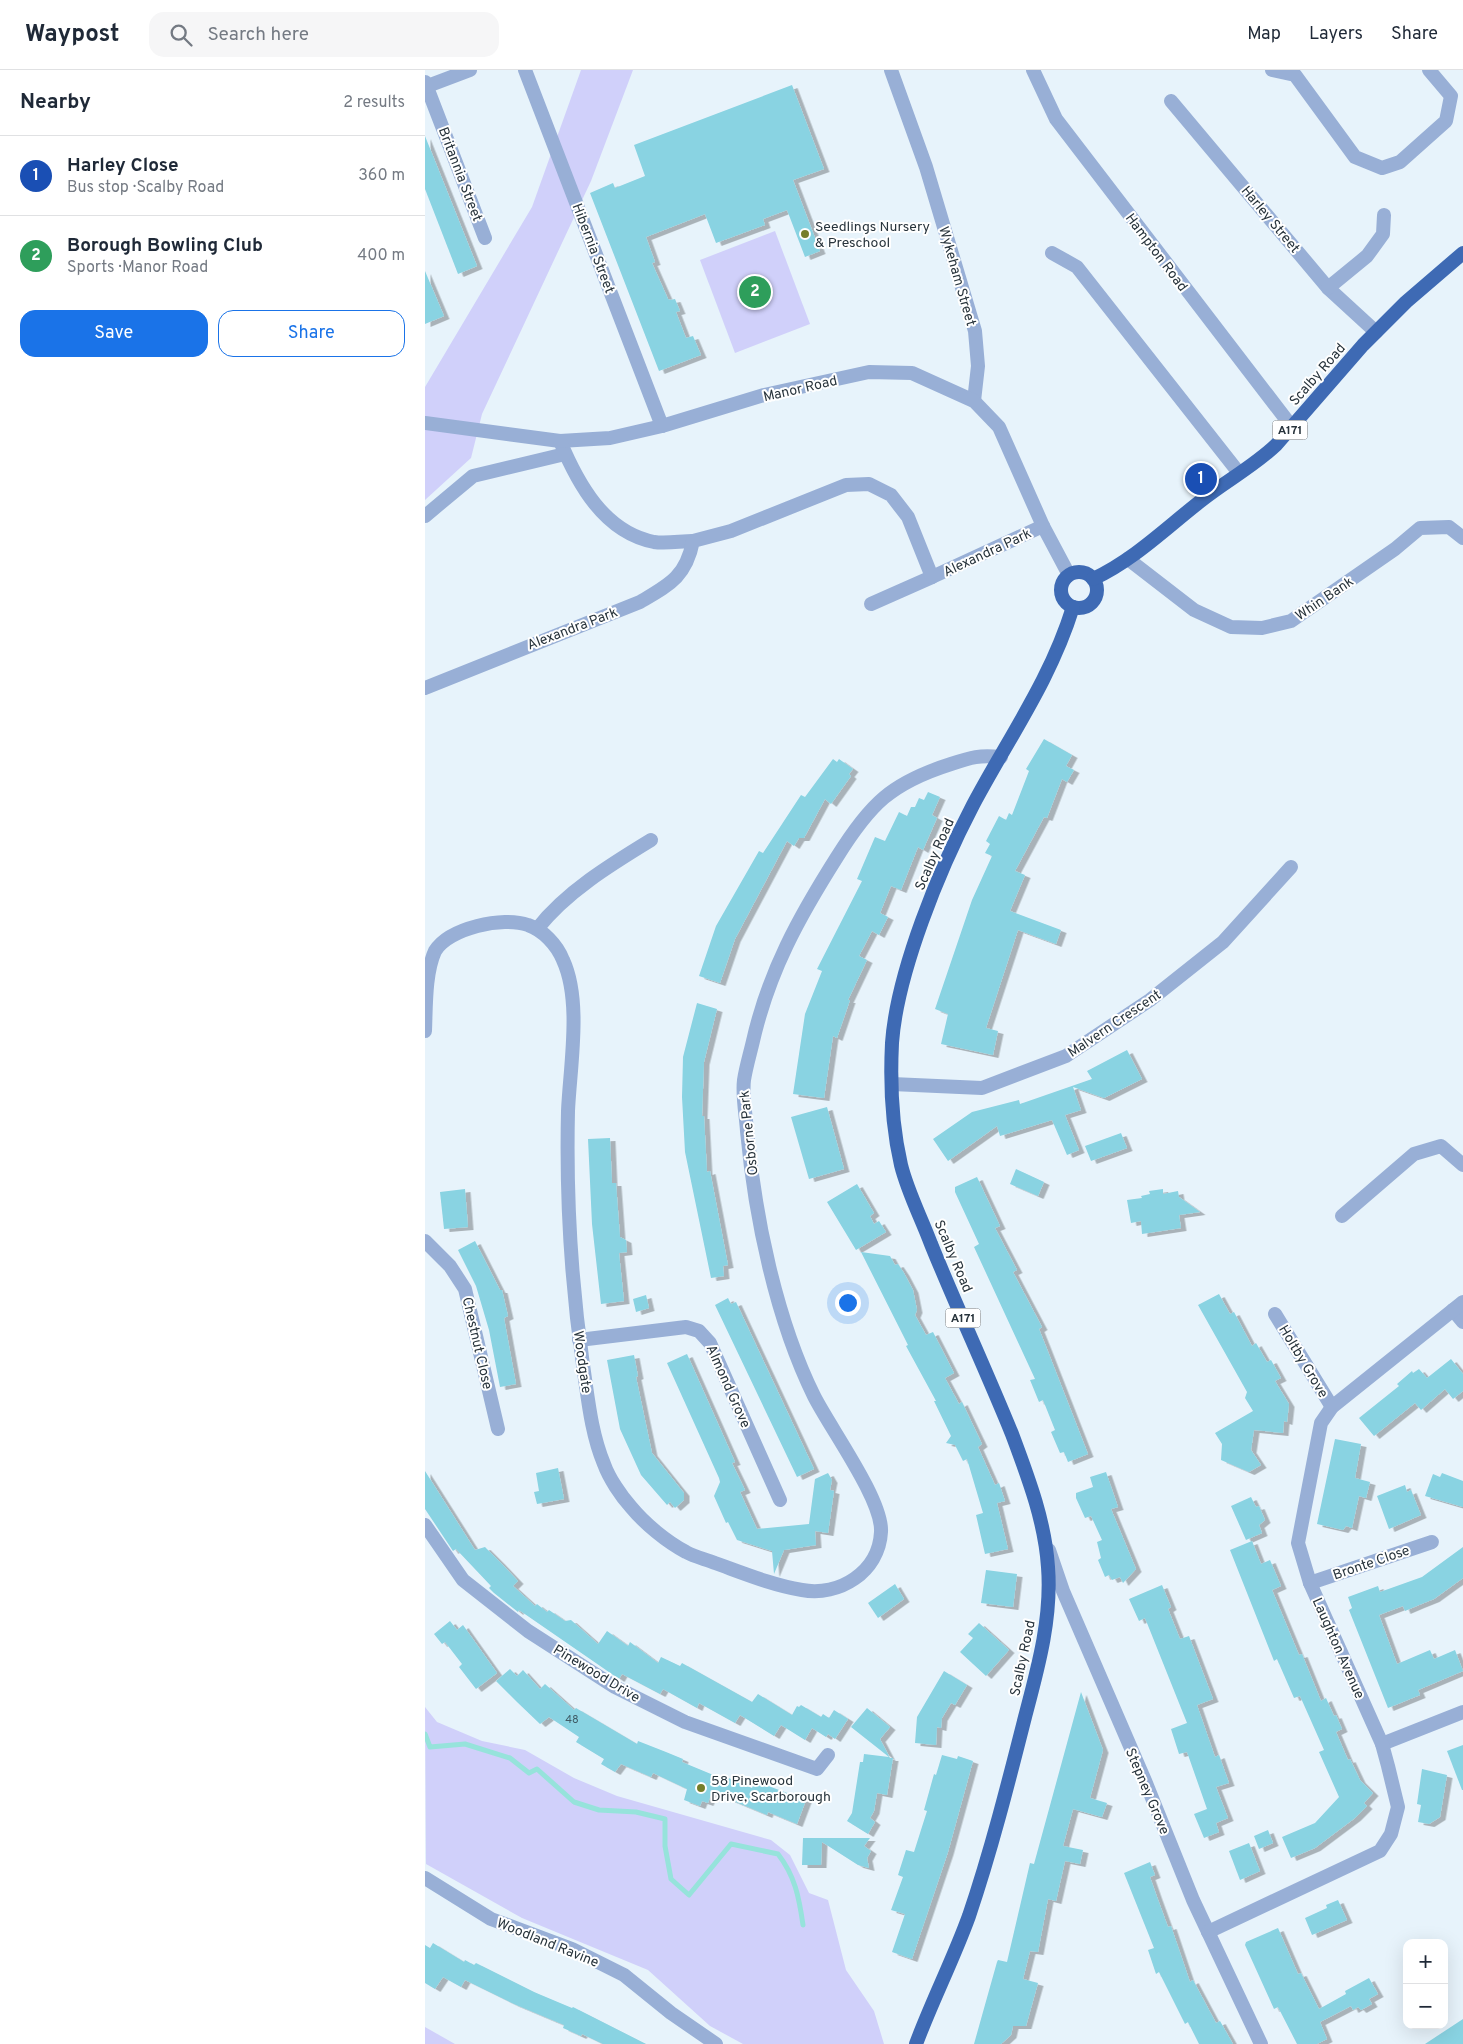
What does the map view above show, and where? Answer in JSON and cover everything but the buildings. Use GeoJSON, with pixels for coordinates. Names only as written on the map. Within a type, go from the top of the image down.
{"type":"FeatureCollection","features":[{"type":"Feature","properties":{"kind":"highway","name":"Scalby Road"},"geometry":{"type":"LineString","coordinates":[[1093,579],[1112,571],[1239,473],[1263,457],[1376,332],[1406,302],[1461,260]]}},
{"type":"Feature","properties":{"kind":"highway"},"geometry":{"type":"LineString","coordinates":[[1082,572],[1093,579],[1097,591],[1092,602],[1081,608],[1073,607],[1065,601],[1061,592],[1064,581],[1069,575],[1082,572]]}},
{"type":"Feature","properties":{"kind":"highway","name":"Scalby Road"},"geometry":{"type":"LineString","coordinates":[[916,2044],[969,1916],[999,1818],[1038,1669],[1046,1627],[1049,1596],[1048,1566],[1043,1535],[1030,1480],[993,1385],[949,1288],[909,1191],[896,1142],[892,1084],[892,1044],[896,1010],[924,919],[973,806],[1030,707],[1061,645],[1073,607]]}},
{"type":"Feature","properties":{"kind":"street"},"geometry":{"type":"LineString","coordinates":[[426,85],[470,70]]}},
{"type":"Feature","properties":{"kind":"street","name":"Hibernia Street"},"geometry":{"type":"LineString","coordinates":[[525,70],[662,426]]}},
{"type":"Feature","properties":{"kind":"street","name":"Wykeham Street"},"geometry":{"type":"LineString","coordinates":[[891,70],[926,167],[975,331],[978,366],[974,401]]}},
{"type":"Feature","properties":{"kind":"street","name":"Hampton Road"},"geometry":{"type":"LineString","coordinates":[[1033,70],[1056,119],[1292,427]]}},
{"type":"Feature","properties":{"kind":"street"},"geometry":{"type":"LineString","coordinates":[[1272,70],[1295,75],[1355,156],[1381,168],[1400,162],[1446,121],[1451,96],[1429,70]]}},
{"type":"Feature","properties":{"kind":"street","name":"Britannia Street"},"geometry":{"type":"LineString","coordinates":[[426,85],[485,238]]}},
{"type":"Feature","properties":{"kind":"street","name":"Harley Street"},"geometry":{"type":"LineString","coordinates":[[1171,101],[1328,288],[1376,332]]}},
{"type":"Feature","properties":{"kind":"street"},"geometry":{"type":"LineString","coordinates":[[1328,288],[1367,256],[1383,234],[1384,215]]}},
{"type":"Feature","properties":{"kind":"street"},"geometry":{"type":"LineString","coordinates":[[1051,253],[1077,267],[1239,473]]}},
{"type":"Feature","properties":{"kind":"street","name":"Manor Road"},"geometry":{"type":"LineString","coordinates":[[425,423],[467,428],[563,448],[662,426],[764,395],[869,372],[912,373],[974,401],[999,427],[1043,526],[1069,575]]}},
{"type":"Feature","properties":{"kind":"street"},"geometry":{"type":"LineString","coordinates":[[425,516],[473,476],[563,448]]}},
{"type":"Feature","properties":{"kind":"street","name":"Alexandra Park"},"geometry":{"type":"LineString","coordinates":[[563,448],[575,477],[597,508],[623,531],[655,542],[693,541],[731,532],[846,485],[869,484],[891,495],[908,517],[932,577]]}},
{"type":"Feature","properties":{"kind":"street","name":"Alexandra Park"},"geometry":{"type":"LineString","coordinates":[[871,604],[1043,526]]}},
{"type":"Feature","properties":{"kind":"street","name":"Whin Bank"},"geometry":{"type":"LineString","coordinates":[[1128,559],[1194,610],[1231,627],[1262,628],[1291,621],[1395,550],[1421,528],[1449,527],[1463,538]]}},
{"type":"Feature","properties":{"kind":"street","name":"Alexandra Park"},"geometry":{"type":"LineString","coordinates":[[425,688],[640,602],[673,583],[690,558],[693,541]]}},
{"type":"Feature","properties":{"kind":"street","name":"Osborne Park"},"geometry":{"type":"LineString","coordinates":[[878,1547],[882,1529],[876,1508],[859,1472],[813,1395],[782,1317],[762,1230],[750,1163],[743,1084],[766,990],[781,953],[805,908],[842,848],[873,805],[893,788],[916,776],[980,755],[1001,757]]}},
{"type":"Feature","properties":{"kind":"street"},"geometry":{"type":"LineString","coordinates":[[425,1031],[429,967],[437,947],[463,931],[489,924],[514,922],[527,924],[537,930],[551,911],[566,898],[619,860],[651,840]]}},
{"type":"Feature","properties":{"kind":"street","name":"Malvern Crescent"},"geometry":{"type":"LineString","coordinates":[[892,1084],[982,1088],[1066,1056],[1150,1000],[1223,942],[1291,867]]}},
{"type":"Feature","properties":{"kind":"street","name":"Woodgate"},"geometry":{"type":"LineString","coordinates":[[537,930],[551,942],[562,957],[568,976],[572,1001],[567,1188],[579,1340],[591,1421],[605,1468],[629,1506],[662,1535],[686,1552],[769,1583],[819,1592],[836,1588],[853,1580],[872,1562],[878,1547]]}},
{"type":"Feature","properties":{"kind":"street"},"geometry":{"type":"LineString","coordinates":[[1342,1216],[1414,1154],[1441,1146],[1463,1165]]}},
{"type":"Feature","properties":{"kind":"street","name":"Chestnut Close"},"geometry":{"type":"LineString","coordinates":[[425,1241],[450,1266],[465,1289],[498,1429]]}},
{"type":"Feature","properties":{"kind":"street"},"geometry":{"type":"LineString","coordinates":[[1458,1306],[1463,1322]]}},
{"type":"Feature","properties":{"kind":"street","name":"Laughton Avenue"},"geometry":{"type":"LineString","coordinates":[[1208,1932],[1380,1851],[1391,1834],[1398,1807],[1382,1744],[1310,1583],[1298,1543],[1321,1423],[1332,1408],[1458,1306]]}},
{"type":"Feature","properties":{"kind":"street","name":"Holtby Grove"},"geometry":{"type":"LineString","coordinates":[[1275,1314],[1332,1408]]}},
{"type":"Feature","properties":{"kind":"street","name":"Almond Grove"},"geometry":{"type":"LineString","coordinates":[[579,1340],[678,1327],[693,1328],[703,1334],[710,1343],[780,1500]]}},
{"type":"Feature","properties":{"kind":"street","name":"Pinewood Drive"},"geometry":{"type":"LineString","coordinates":[[425,1525],[463,1580],[528,1631],[615,1687],[685,1722],[817,1770],[828,1754]]}},
{"type":"Feature","properties":{"kind":"street","name":"Stepney Grove"},"geometry":{"type":"LineString","coordinates":[[1043,1535],[1063,1591],[1208,1932],[1261,2044]]}},
{"type":"Feature","properties":{"kind":"street","name":"Bronte Close"},"geometry":{"type":"LineString","coordinates":[[1310,1583],[1431,1542]]}},
{"type":"Feature","properties":{"kind":"street"},"geometry":{"type":"LineString","coordinates":[[1382,1744],[1463,1712]]}},
{"type":"Feature","properties":{"kind":"street","name":"Woodland Ravine"},"geometry":{"type":"LineString","coordinates":[[425,1878],[491,1918],[572,1949],[624,1975],[671,2013],[716,2044]]}},
{"type":"Feature","properties":{"kind":"shaded area"},"geometry":{"type":"Polygon","coordinates":[[[581,70],[633,70],[591,181],[482,414],[471,458],[425,500],[425,387],[532,207],[581,70]]]}},
{"type":"Feature","properties":{"kind":"shaded area"},"geometry":{"type":"Polygon","coordinates":[[[775,231],[810,324],[735,353],[700,260],[775,231]]]}},
{"type":"Feature","properties":{"kind":"shaded area"},"geometry":{"type":"Polygon","coordinates":[[[425,1707],[437,1722],[482,1741],[525,1750],[574,1778],[617,1796],[771,1840],[790,1855],[809,1893],[828,1900],[846,1970],[874,2011],[884,2044],[743,2044],[710,2026],[648,1970],[522,1918],[426,1864],[425,1707]]]}},
{"type":"Feature","properties":{"kind":"shaded area"},"geometry":{"type":"Polygon","coordinates":[[[425,2027],[455,2044],[425,2044],[425,2027]]]}},
{"type":"Feature","properties":{"kind":"waterway"},"geometry":{"type":"LineString","coordinates":[[425,1734],[430,1747],[465,1744],[510,1758],[529,1773],[537,1769],[574,1802],[599,1810],[636,1812],[665,1819],[665,1846],[671,1879],[689,1895],[731,1844],[778,1854],[789,1870],[795,1887],[803,1925]]}},
{"type":"Feature","properties":{"kind":"place","name":"Seedlings Nursery & Preschool"},"geometry":{"type":"Point","coordinates":[805,234]}},
{"type":"Feature","properties":{"kind":"place","name":"Borough Bowling Club"},"geometry":{"type":"Point","coordinates":[755,292]}},
{"type":"Feature","properties":{"kind":"place","name":"Harley Close"},"geometry":{"type":"Point","coordinates":[1201,479]}},
{"type":"Feature","properties":{"kind":"place","name":"58 Pinewood Drive, Scarborough"},"geometry":{"type":"Point","coordinates":[701,1788]}}]}
